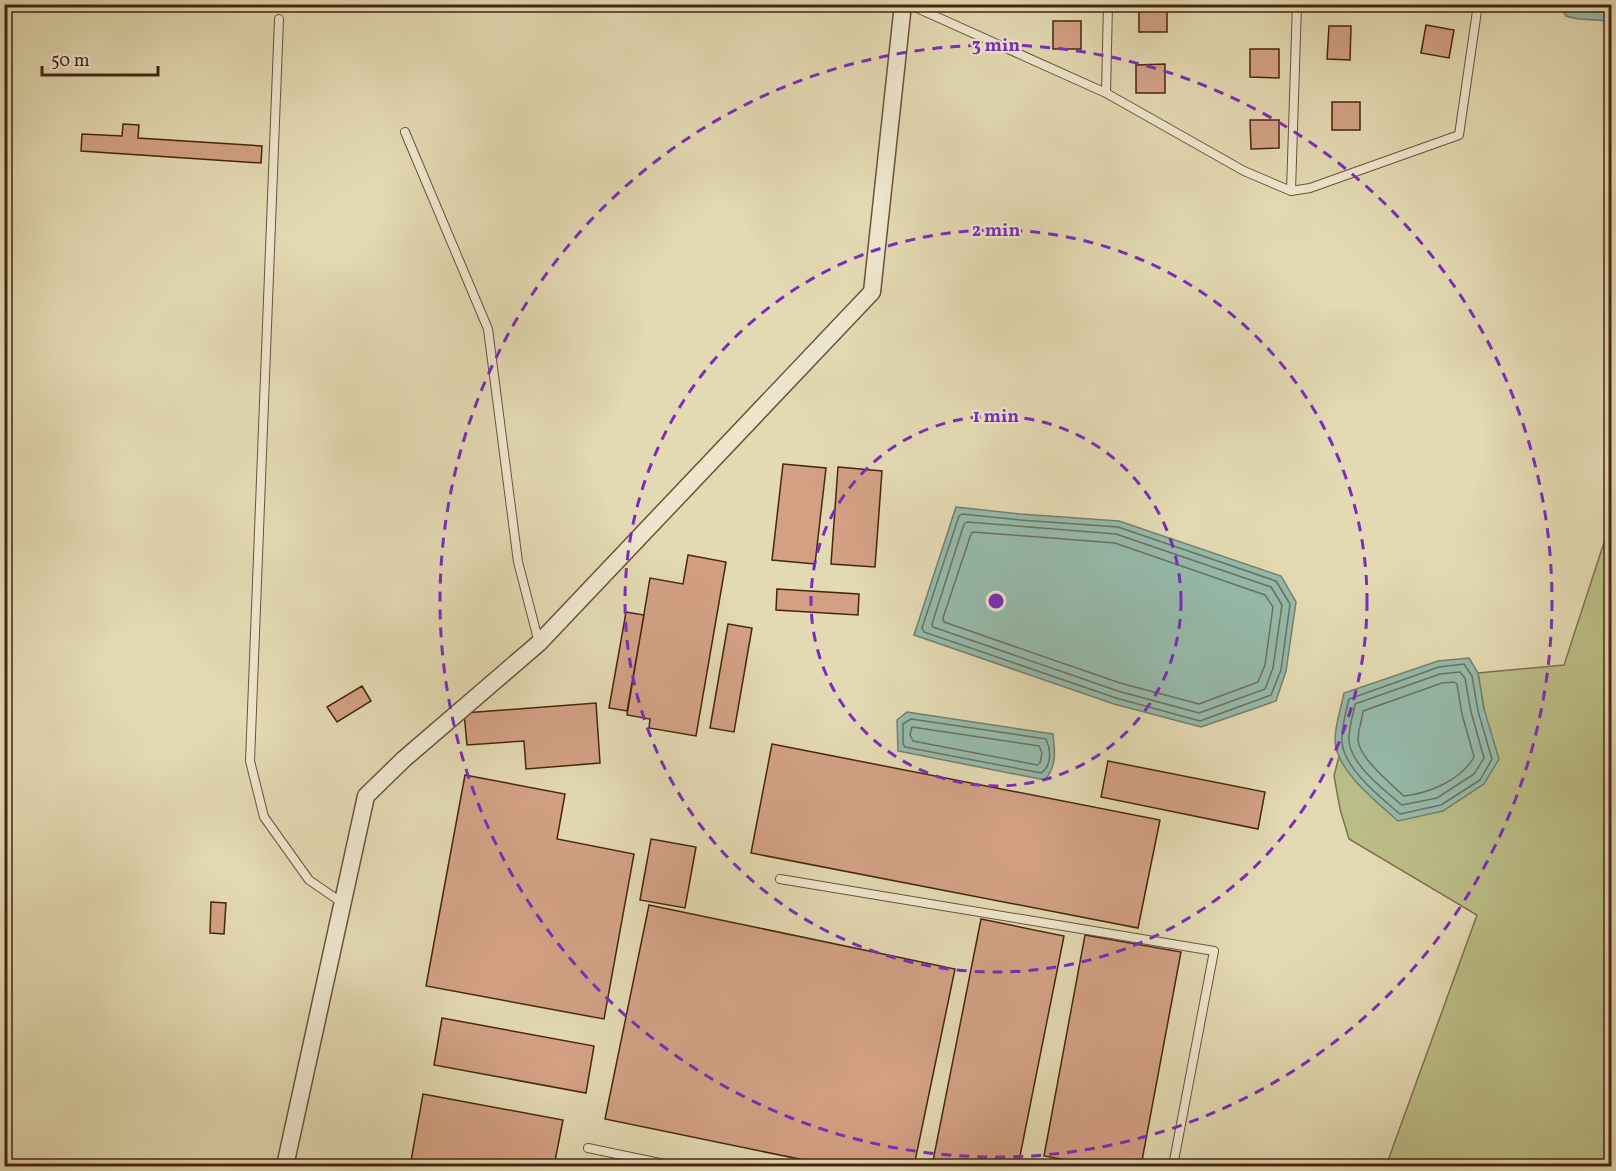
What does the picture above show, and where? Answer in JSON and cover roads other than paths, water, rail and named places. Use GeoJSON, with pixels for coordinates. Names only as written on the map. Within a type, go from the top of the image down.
{"type":"FeatureCollection","features":[{"type":"Feature","properties":{"kind":"street"},"geometry":{"type":"LineString","coordinates":[[285,1167],[341,902],[366,796],[404,759],[539,643],[872,292],[903,4]]}},
{"type":"Feature","properties":{"kind":"lane"},"geometry":{"type":"LineString","coordinates":[[908,4],[1106,93],[1244,171],[1291,190],[1310,188],[1459,135],[1478,4]]}},
{"type":"Feature","properties":{"kind":"lane"},"geometry":{"type":"LineString","coordinates":[[1106,93],[1108,4]]}},
{"type":"Feature","properties":{"kind":"lane"},"geometry":{"type":"LineString","coordinates":[[1291,190],[1297,4]]}},
{"type":"Feature","properties":{"kind":"lane"},"geometry":{"type":"LineString","coordinates":[[279,19],[250,761],[264,817],[309,880],[341,902]]}},
{"type":"Feature","properties":{"kind":"lane"},"geometry":{"type":"LineString","coordinates":[[405,132],[488,329],[518,562],[539,643]]}},
{"type":"Feature","properties":{"kind":"lane"},"geometry":{"type":"LineString","coordinates":[[780,879],[1214,951],[1173,1167]]}},
{"type":"Feature","properties":{"kind":"lane"},"geometry":{"type":"LineString","coordinates":[[588,1148],[674,1167]]}},
{"type":"Feature","properties":{"kind":"water"},"geometry":{"type":"Polygon","coordinates":[[[1560,5],[1611,5],[1611,21],[1566,16],[1560,5]]]}},
{"type":"Feature","properties":{"kind":"water"},"geometry":{"type":"Polygon","coordinates":[[[956,507],[1119,521],[1281,576],[1296,602],[1286,671],[1276,701],[1201,727],[1114,704],[914,635],[956,507]]]}},
{"type":"Feature","properties":{"kind":"water"},"geometry":{"type":"Polygon","coordinates":[[[1469,658],[1478,673],[1484,709],[1499,759],[1484,784],[1443,811],[1398,821],[1359,785],[1342,763],[1337,752],[1335,734],[1344,693],[1438,661],[1469,658]]]}},
{"type":"Feature","properties":{"kind":"water"},"geometry":{"type":"Polygon","coordinates":[[[907,712],[1053,734],[1055,753],[1052,769],[1045,780],[898,751],[897,720],[907,712]]]}}]}
